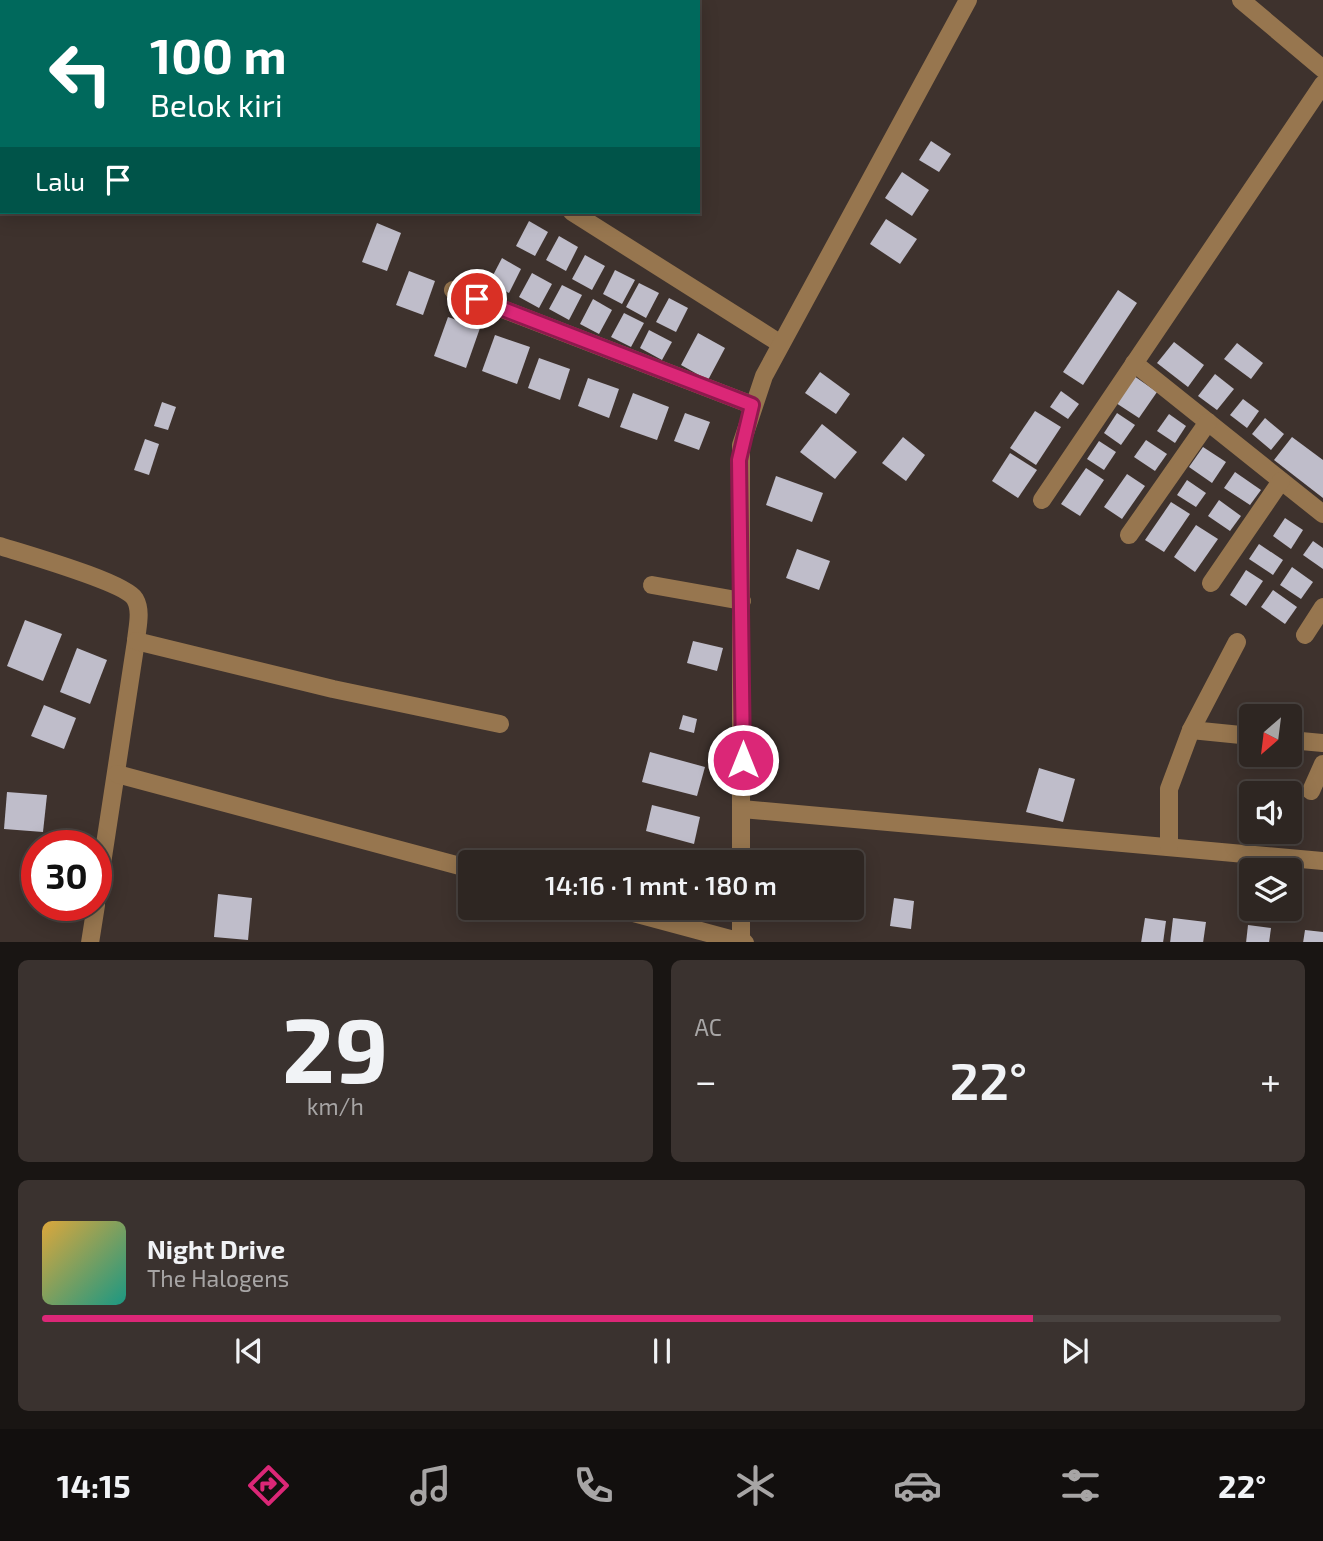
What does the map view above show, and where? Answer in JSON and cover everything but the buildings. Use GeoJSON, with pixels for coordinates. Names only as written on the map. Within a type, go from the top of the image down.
{"type":"FeatureCollection","features":[{"type":"Feature","properties":{"kind":"street"},"geometry":{"type":"LineString","coordinates":[[741,850],[742,601],[739,460],[752,405],[781,344],[968,0]]}},
{"type":"Feature","properties":{"kind":"street"},"geometry":{"type":"LineString","coordinates":[[1241,0],[1323,69]]}},
{"type":"Feature","properties":{"kind":"street"},"geometry":{"type":"LineString","coordinates":[[1042,500],[1323,84]]}},
{"type":"Feature","properties":{"kind":"street"},"geometry":{"type":"LineString","coordinates":[[575,214],[781,344]]}},
{"type":"Feature","properties":{"kind":"street"},"geometry":{"type":"LineString","coordinates":[[453,290],[752,405]]}},
{"type":"Feature","properties":{"kind":"street"},"geometry":{"type":"LineString","coordinates":[[1135,363],[1323,514]]}},
{"type":"Feature","properties":{"kind":"street"},"geometry":{"type":"LineString","coordinates":[[1129,535],[1208,422]]}},
{"type":"Feature","properties":{"kind":"street"},"geometry":{"type":"LineString","coordinates":[[1211,583],[1281,481]]}},
{"type":"Feature","properties":{"kind":"street"},"geometry":{"type":"LineString","coordinates":[[0,546],[127,591],[138,606],[108,830]]}},
{"type":"Feature","properties":{"kind":"street"},"geometry":{"type":"LineString","coordinates":[[652,585],[742,601]]}},
{"type":"Feature","properties":{"kind":"street"},"geometry":{"type":"LineString","coordinates":[[1305,635],[1323,607]]}},
{"type":"Feature","properties":{"kind":"street"},"geometry":{"type":"LineString","coordinates":[[135,641],[500,724]]}},
{"type":"Feature","properties":{"kind":"street"},"geometry":{"type":"LineString","coordinates":[[1169,847],[1169,789],[1191,730],[1237,642]]}},
{"type":"Feature","properties":{"kind":"street"},"geometry":{"type":"LineString","coordinates":[[1191,730],[1239,735]]}},
{"type":"Feature","properties":{"kind":"street"},"geometry":{"type":"LineString","coordinates":[[1302,741],[1323,743]]}},
{"type":"Feature","properties":{"kind":"street"},"geometry":{"type":"LineString","coordinates":[[1311,791],[1323,764]]}},
{"type":"Feature","properties":{"kind":"street"},"geometry":{"type":"LineString","coordinates":[[117,774],[458,866]]}},
{"type":"Feature","properties":{"kind":"street"},"geometry":{"type":"LineString","coordinates":[[742,809],[1323,861]]}},
{"type":"Feature","properties":{"kind":"street"},"geometry":{"type":"LineString","coordinates":[[660,920],[742,942],[741,920]]}},
{"type":"Feature","properties":{"kind":"street"},"geometry":{"type":"LineString","coordinates":[[90,942],[93,921]]}},
{"type":"Feature","properties":{"kind":"route"},"geometry":{"type":"LineString","coordinates":[[477,299],[752,405],[739,460],[743,760]]}}]}
